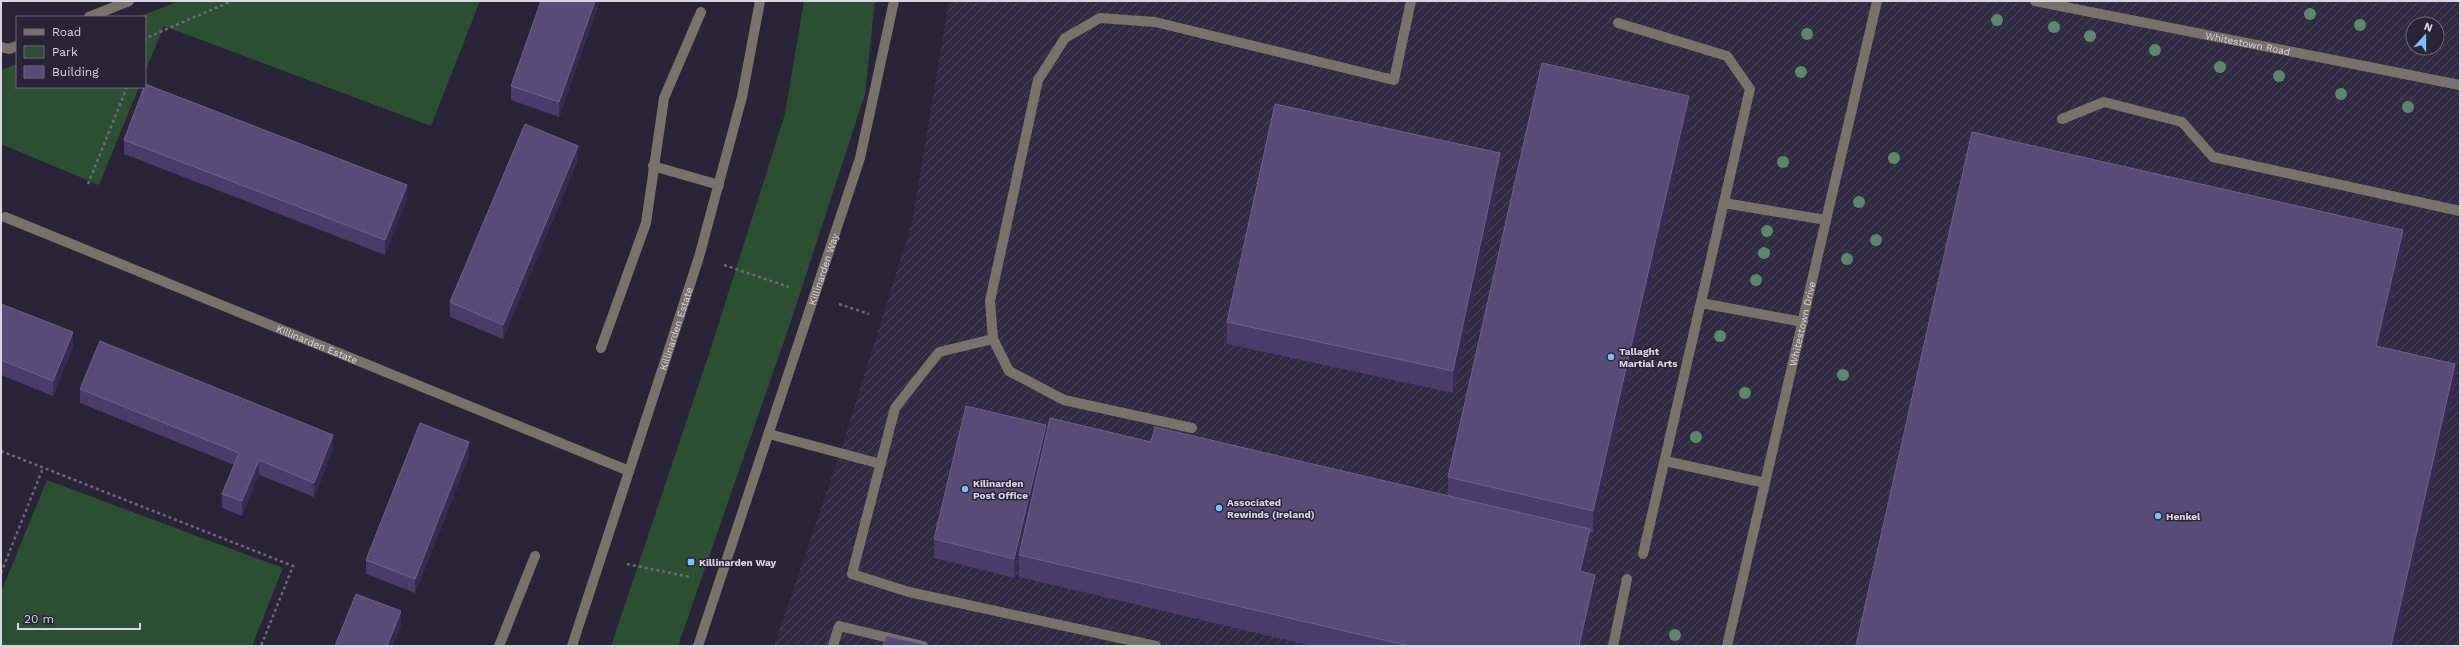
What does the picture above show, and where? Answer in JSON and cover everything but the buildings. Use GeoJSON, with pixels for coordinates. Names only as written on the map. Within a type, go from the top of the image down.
{"type":"FeatureCollection","features":[{"type":"Feature","properties":{"kind":"street"},"geometry":{"type":"LineString","coordinates":[[92,16],[129,1]]}},
{"type":"Feature","properties":{"kind":"street","name":"Killinarden Estate"},"geometry":{"type":"LineString","coordinates":[[572,646],[699,257],[742,97],[760,1]]}},
{"type":"Feature","properties":{"kind":"street","name":"Killinarden Way"},"geometry":{"type":"LineString","coordinates":[[698,646],[860,158],[894,1]]}},
{"type":"Feature","properties":{"kind":"street"},"geometry":{"type":"LineString","coordinates":[[1192,428],[1064,400],[1009,371],[993,339],[990,301],[1038,80],[1065,38],[1100,18],[1155,22],[1394,80],[1411,1]]}},
{"type":"Feature","properties":{"kind":"street","name":"Whitestown Drive"},"geometry":{"type":"LineString","coordinates":[[1727,646],[1877,1]]}},
{"type":"Feature","properties":{"kind":"street","name":"Whitestown Road"},"geometry":{"type":"LineString","coordinates":[[2035,1],[2460,85]]}},
{"type":"Feature","properties":{"kind":"street"},"geometry":{"type":"LineString","coordinates":[[601,348],[646,223],[664,98],[700,12]]}},
{"type":"Feature","properties":{"kind":"street"},"geometry":{"type":"LineString","coordinates":[[1618,23],[1727,56],[1750,89],[1643,554]]}},
{"type":"Feature","properties":{"kind":"street"},"geometry":{"type":"LineString","coordinates":[[1,47],[10,49],[16,46]]}},
{"type":"Feature","properties":{"kind":"street"},"geometry":{"type":"LineString","coordinates":[[2062,119],[2104,102],[2182,122],[2212,157],[2460,211]]}},
{"type":"Feature","properties":{"kind":"street"},"geometry":{"type":"LineString","coordinates":[[653,166],[719,185]]}},
{"type":"Feature","properties":{"kind":"street"},"geometry":{"type":"LineString","coordinates":[[1724,203],[1826,220]]}},
{"type":"Feature","properties":{"kind":"street","name":"Killinarden Estate"},"geometry":{"type":"LineString","coordinates":[[5,217],[629,471]]}},
{"type":"Feature","properties":{"kind":"street"},"geometry":{"type":"LineString","coordinates":[[1701,303],[1803,322]]}},
{"type":"Feature","properties":{"kind":"street"},"geometry":{"type":"LineString","coordinates":[[993,339],[939,352],[895,408],[852,574],[909,592],[1156,646]]}},
{"type":"Feature","properties":{"kind":"street"},"geometry":{"type":"LineString","coordinates":[[768,434],[881,464]]}},
{"type":"Feature","properties":{"kind":"street"},"geometry":{"type":"LineString","coordinates":[[1665,461],[1765,483]]}},
{"type":"Feature","properties":{"kind":"street"},"geometry":{"type":"LineString","coordinates":[[499,646],[535,556]]}},
{"type":"Feature","properties":{"kind":"street"},"geometry":{"type":"LineString","coordinates":[[1613,646],[1627,579]]}},
{"type":"Feature","properties":{"kind":"street"},"geometry":{"type":"LineString","coordinates":[[833,646],[839,626],[923,646]]}},
{"type":"Feature","properties":{"kind":"path"},"geometry":{"type":"LineString","coordinates":[[146,38],[232,1]]}},
{"type":"Feature","properties":{"kind":"path"},"geometry":{"type":"LineString","coordinates":[[88,184],[127,88]]}},
{"type":"Feature","properties":{"kind":"path"},"geometry":{"type":"LineString","coordinates":[[699,257],[869,314]]}},
{"type":"Feature","properties":{"kind":"path"},"geometry":{"type":"LineString","coordinates":[[1,451],[293,566],[260,646]]}},
{"type":"Feature","properties":{"kind":"path"},"geometry":{"type":"LineString","coordinates":[[1,573],[43,468]]}},
{"type":"Feature","properties":{"kind":"path"},"geometry":{"type":"LineString","coordinates":[[601,558],[690,577]]}},
{"type":"Feature","properties":{"kind":"shaded area"},"geometry":{"type":"Polygon","coordinates":[[[949,1],[2460,1],[2460,646],[774,646],[840,453],[912,223],[949,1]]]}},
{"type":"Feature","properties":{"kind":"green space"},"geometry":{"type":"Polygon","coordinates":[[[179,1],[480,1],[431,126],[164,26],[146,70],[146,16],[141,16],[179,1]]]}},
{"type":"Feature","properties":{"kind":"green space"},"geometry":{"type":"Polygon","coordinates":[[[804,1],[875,1],[865,94],[791,321],[678,646],[611,646],[710,351],[785,114],[804,1]]]}},
{"type":"Feature","properties":{"kind":"green space"},"geometry":{"type":"Polygon","coordinates":[[[16,64],[16,88],[139,88],[99,185],[1,144],[1,70],[16,64]]]}},
{"type":"Feature","properties":{"kind":"green space"},"geometry":{"type":"Polygon","coordinates":[[[47,480],[283,568],[252,646],[1,646],[1,592],[47,480]]]}},
{"type":"Feature","properties":{"kind":"place","name":"Tallaght Martial Arts"},"geometry":{"type":"Point","coordinates":[1611,357]}},
{"type":"Feature","properties":{"kind":"place","name":"Kilinarden Post Office"},"geometry":{"type":"Point","coordinates":[965,489]}},
{"type":"Feature","properties":{"kind":"place","name":"Associated Rewinds (Ireland)"},"geometry":{"type":"Point","coordinates":[1219,508]}},
{"type":"Feature","properties":{"kind":"place","name":"Henkel"},"geometry":{"type":"Point","coordinates":[2158,516]}},
{"type":"Feature","properties":{"kind":"place","name":"Killinarden Way"},"geometry":{"type":"Point","coordinates":[691,562]}}]}
